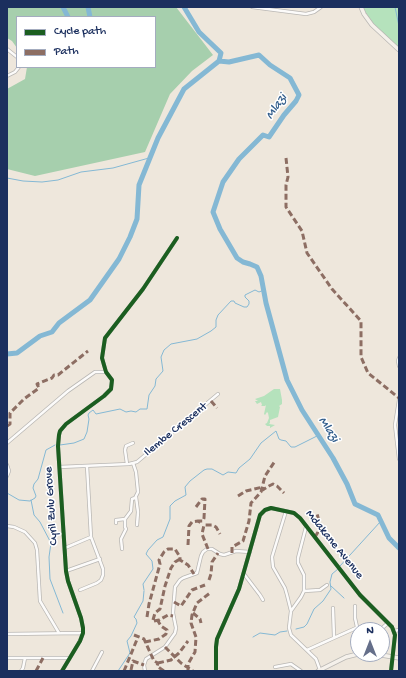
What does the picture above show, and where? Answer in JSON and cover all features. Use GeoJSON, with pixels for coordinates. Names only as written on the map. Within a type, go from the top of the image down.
{"type":"FeatureCollection","features":[{"type":"Feature","properties":{"kind":"street"},"geometry":{"type":"LineString","coordinates":[[252,7],[306,14],[314,12],[321,7]]}},
{"type":"Feature","properties":{"kind":"street"},"geometry":{"type":"LineString","coordinates":[[361,7],[372,25],[399,50]]}},
{"type":"Feature","properties":{"kind":"street"},"geometry":{"type":"LineString","coordinates":[[7,49],[16,56]]}},
{"type":"Feature","properties":{"kind":"street"},"geometry":{"type":"LineString","coordinates":[[7,76],[15,72],[18,68]]}},
{"type":"Feature","properties":{"kind":"street","name":"Cyril Zulu Grove"},"geometry":{"type":"LineString","coordinates":[[83,633],[83,623],[68,581],[66,571],[58,446],[60,431],[66,424],[110,391],[112,380],[106,372],[102,358],[105,338],[148,283],[177,238]]}},
{"type":"Feature","properties":{"kind":"street"},"geometry":{"type":"LineString","coordinates":[[399,358],[399,366]]}},
{"type":"Feature","properties":{"kind":"street"},"geometry":{"type":"LineString","coordinates":[[7,443],[68,391],[95,372],[106,372]]}},
{"type":"Feature","properties":{"kind":"street","name":"Ilembe Crescent"},"geometry":{"type":"LineString","coordinates":[[59,467],[133,463],[142,458],[218,394]]}},
{"type":"Feature","properties":{"kind":"street"},"geometry":{"type":"LineString","coordinates":[[399,400],[395,425],[399,458]]}},
{"type":"Feature","properties":{"kind":"street"},"geometry":{"type":"LineString","coordinates":[[127,464],[125,450],[126,446],[133,443]]}},
{"type":"Feature","properties":{"kind":"street"},"geometry":{"type":"LineString","coordinates":[[133,463],[138,484],[138,492],[135,502],[138,512],[137,525]]}},
{"type":"Feature","properties":{"kind":"street"},"geometry":{"type":"LineString","coordinates":[[7,465],[9,470],[7,476]]}},
{"type":"Feature","properties":{"kind":"street"},"geometry":{"type":"LineString","coordinates":[[80,590],[101,580],[104,572],[91,537],[87,466]]}},
{"type":"Feature","properties":{"kind":"street"},"geometry":{"type":"LineString","coordinates":[[122,549],[121,539],[126,529],[125,519],[132,511],[132,499],[136,497]]}},
{"type":"Feature","properties":{"kind":"street","name":"Mdakane Avenue"},"geometry":{"type":"LineString","coordinates":[[216,671],[216,642],[239,589],[262,513],[270,508],[296,514],[360,594],[386,622]]}},
{"type":"Feature","properties":{"kind":"street"},"geometry":{"type":"LineString","coordinates":[[286,511],[272,561],[274,571],[286,591],[291,611]]}},
{"type":"Feature","properties":{"kind":"street"},"geometry":{"type":"LineString","coordinates":[[116,523],[118,519],[125,519]]}},
{"type":"Feature","properties":{"kind":"street"},"geometry":{"type":"LineString","coordinates":[[7,526],[18,528],[29,536],[35,544],[37,550],[40,601],[59,633]]}},
{"type":"Feature","properties":{"kind":"street"},"geometry":{"type":"LineString","coordinates":[[307,526],[298,558],[298,562],[304,575],[304,591],[291,611],[289,620],[290,632],[294,638],[316,659],[319,670],[350,656]]}},
{"type":"Feature","properties":{"kind":"street"},"geometry":{"type":"LineString","coordinates":[[64,548],[91,537]]}},
{"type":"Feature","properties":{"kind":"street"},"geometry":{"type":"LineString","coordinates":[[145,671],[144,665],[146,659],[150,655],[165,647],[172,638],[176,628],[173,613],[176,587],[183,578],[197,573],[203,552],[207,549],[212,549],[224,555],[236,551],[250,552]]}},
{"type":"Feature","properties":{"kind":"street"},"geometry":{"type":"LineString","coordinates":[[66,571],[100,559]]}},
{"type":"Feature","properties":{"kind":"street"},"geometry":{"type":"LineString","coordinates":[[244,574],[263,600]]}},
{"type":"Feature","properties":{"kind":"street"},"geometry":{"type":"LineString","coordinates":[[304,591],[320,590],[327,585]]}},
{"type":"Feature","properties":{"kind":"street"},"geometry":{"type":"LineString","coordinates":[[355,606],[354,618],[355,622]]}},
{"type":"Feature","properties":{"kind":"street"},"geometry":{"type":"LineString","coordinates":[[333,608],[334,637]]}},
{"type":"Feature","properties":{"kind":"street","name":"Mdakane Avenue"},"geometry":{"type":"LineString","coordinates":[[390,626],[394,631]]}},
{"type":"Feature","properties":{"kind":"street"},"geometry":{"type":"LineString","coordinates":[[307,650],[350,630]]}},
{"type":"Feature","properties":{"kind":"street"},"geometry":{"type":"LineString","coordinates":[[391,671],[394,631],[399,630]]}},
{"type":"Feature","properties":{"kind":"street"},"geometry":{"type":"LineString","coordinates":[[7,634],[83,633],[62,671]]}},
{"type":"Feature","properties":{"kind":"street"},"geometry":{"type":"LineString","coordinates":[[92,671],[102,652]]}},
{"type":"Feature","properties":{"kind":"street"},"geometry":{"type":"LineString","coordinates":[[392,657],[399,658]]}},
{"type":"Feature","properties":{"kind":"street"},"geometry":{"type":"LineString","coordinates":[[7,658],[70,658]]}},
{"type":"Feature","properties":{"kind":"street"},"geometry":{"type":"LineString","coordinates":[[21,671],[23,668],[24,658]]}},
{"type":"Feature","properties":{"kind":"street"},"geometry":{"type":"LineString","coordinates":[[275,667],[291,664],[300,671]]}},
{"type":"Feature","properties":{"kind":"green space"},"geometry":{"type":"Polygon","coordinates":[[[7,7],[176,7],[213,55],[192,71],[170,94],[145,152],[35,176],[7,169],[7,89],[25,79],[27,68],[156,68],[156,16],[16,16],[16,47],[12,41],[7,38],[7,7]]]}},
{"type":"Feature","properties":{"kind":"green space"},"geometry":{"type":"Polygon","coordinates":[[[361,7],[399,7],[399,50],[373,26],[361,7]]]}},
{"type":"Feature","properties":{"kind":"green space"},"geometry":{"type":"Polygon","coordinates":[[[274,389],[280,389],[282,404],[279,406],[278,417],[270,420],[269,424],[275,425],[270,428],[270,426],[265,424],[269,418],[267,412],[265,415],[264,414],[266,405],[261,406],[261,402],[257,404],[255,401],[258,401],[255,399],[264,396],[274,389]]]}},
{"type":"Feature","properties":{"kind":"waterway"},"geometry":{"type":"LineString","coordinates":[[63,7],[68,16]]}},
{"type":"Feature","properties":{"kind":"waterway"},"geometry":{"type":"LineString","coordinates":[[88,7],[90,16]]}},
{"type":"Feature","properties":{"kind":"waterway"},"geometry":{"type":"LineString","coordinates":[[184,7],[199,32],[221,53],[219,61]]}},
{"type":"Feature","properties":{"kind":"waterway"},"geometry":{"type":"LineString","coordinates":[[395,7],[399,26]]}},
{"type":"Feature","properties":{"kind":"waterway","name":"Mlazi"},"geometry":{"type":"LineString","coordinates":[[7,354],[17,353],[40,336],[52,332],[59,323],[90,300],[119,259],[137,219],[139,185],[158,138],[184,89],[219,61],[229,62],[259,55],[270,65],[290,78],[299,95],[269,137],[263,135],[239,159],[223,182],[213,212],[220,229],[237,258],[257,267],[261,276],[266,303],[287,380],[302,410],[333,458],[347,484],[355,504],[378,515],[389,538],[399,548]]}},
{"type":"Feature","properties":{"kind":"waterway"},"geometry":{"type":"LineString","coordinates":[[7,178],[42,182],[58,180],[81,172],[113,168],[149,158]]}},
{"type":"Feature","properties":{"kind":"waterway"},"geometry":{"type":"LineString","coordinates":[[60,445],[74,443],[84,439],[87,432],[89,419],[88,415],[93,410],[96,414],[120,409],[126,412],[136,412],[140,409],[147,409],[149,395],[155,386],[156,379],[163,371],[161,357],[164,350],[171,344],[197,339],[211,331],[216,327],[218,315],[231,301],[247,307],[249,301],[245,295],[255,290],[259,292],[264,290]]}},
{"type":"Feature","properties":{"kind":"waterway"},"geometry":{"type":"LineString","coordinates":[[144,590],[143,584],[153,569],[152,561],[146,554],[157,540],[163,537],[170,519],[170,506],[175,501],[186,495],[185,487],[190,481],[207,469],[212,469],[223,475],[228,472],[236,473],[239,468],[250,459],[261,443],[276,431],[279,439],[286,441],[291,447],[295,447],[319,435]]}},
{"type":"Feature","properties":{"kind":"waterway"},"geometry":{"type":"LineString","coordinates":[[7,493],[19,500],[30,501],[35,498],[36,496],[33,488],[38,479],[46,450],[55,445]]}},
{"type":"Feature","properties":{"kind":"waterway"},"geometry":{"type":"LineString","coordinates":[[31,500],[34,515],[40,522],[51,543],[49,557],[50,579],[63,613]]}},
{"type":"Feature","properties":{"kind":"waterway"},"geometry":{"type":"LineString","coordinates":[[340,566],[381,521]]}},
{"type":"Feature","properties":{"kind":"waterway"},"geometry":{"type":"LineString","coordinates":[[296,629],[304,627],[307,624],[314,609],[323,601],[331,589],[330,582],[332,574],[338,569]]}},
{"type":"Feature","properties":{"kind":"waterway"},"geometry":{"type":"LineString","coordinates":[[331,586],[344,598]]}},
{"type":"Feature","properties":{"kind":"waterway"},"geometry":{"type":"LineString","coordinates":[[118,671],[130,653],[127,641],[137,623],[134,617],[143,601],[144,591]]}},
{"type":"Feature","properties":{"kind":"waterway"},"geometry":{"type":"LineString","coordinates":[[253,637],[260,633],[275,635],[280,632],[287,631]]}},
{"type":"Feature","properties":{"kind":"marked path"},"geometry":{"type":"LineString","coordinates":[[286,158],[288,177],[286,185],[286,207],[302,231],[307,253],[332,289],[361,321],[361,357],[368,373],[399,398]]}},
{"type":"Feature","properties":{"kind":"marked path"},"geometry":{"type":"LineString","coordinates":[[7,426],[10,424],[10,413],[24,399],[39,388],[37,384],[52,378],[54,375],[58,375],[88,351]]}},
{"type":"Feature","properties":{"kind":"marked path"},"geometry":{"type":"LineString","coordinates":[[211,401],[217,408]]}},
{"type":"Feature","properties":{"kind":"marked path"},"geometry":{"type":"LineString","coordinates":[[232,553],[232,547],[243,541],[249,521],[251,503],[261,492],[265,476],[275,461]]}},
{"type":"Feature","properties":{"kind":"marked path"},"geometry":{"type":"LineString","coordinates":[[261,491],[273,484],[284,493]]}},
{"type":"Feature","properties":{"kind":"marked path"},"geometry":{"type":"LineString","coordinates":[[238,496],[246,491],[263,487]]}},
{"type":"Feature","properties":{"kind":"marked path"},"geometry":{"type":"LineString","coordinates":[[196,507],[202,499],[205,499],[204,518],[203,521],[198,521]]}},
{"type":"Feature","properties":{"kind":"marked path"},"geometry":{"type":"LineString","coordinates":[[315,537],[320,524],[317,514]]}},
{"type":"Feature","properties":{"kind":"marked path"},"geometry":{"type":"LineString","coordinates":[[188,545],[189,526],[192,522],[198,521],[201,523]]}},
{"type":"Feature","properties":{"kind":"marked path"},"geometry":{"type":"LineString","coordinates":[[208,549],[202,534],[204,525],[212,525],[216,527],[220,534]]}},
{"type":"Feature","properties":{"kind":"marked path"},"geometry":{"type":"LineString","coordinates":[[147,617],[160,564],[159,560],[164,552],[168,549],[175,549],[180,557],[180,560],[188,565],[194,574]]}},
{"type":"Feature","properties":{"kind":"marked path"},"geometry":{"type":"LineString","coordinates":[[209,580],[212,562],[218,553]]}},
{"type":"Feature","properties":{"kind":"marked path"},"geometry":{"type":"LineString","coordinates":[[153,620],[155,613],[160,609],[171,568],[175,562],[180,559]]}},
{"type":"Feature","properties":{"kind":"marked path"},"geometry":{"type":"LineString","coordinates":[[174,602],[181,606],[192,590],[205,585]]}},
{"type":"Feature","properties":{"kind":"marked path"},"geometry":{"type":"LineString","coordinates":[[188,671],[188,664],[195,652],[196,637],[191,623],[192,615],[197,603],[210,593]]}},
{"type":"Feature","properties":{"kind":"marked path"},"geometry":{"type":"LineString","coordinates":[[193,613],[200,619],[201,623]]}},
{"type":"Feature","properties":{"kind":"marked path"},"geometry":{"type":"LineString","coordinates":[[154,621],[168,615],[173,616]]}},
{"type":"Feature","properties":{"kind":"marked path"},"geometry":{"type":"LineString","coordinates":[[145,642],[159,639],[166,634],[167,630],[161,626],[158,621]]}},
{"type":"Feature","properties":{"kind":"marked path"},"geometry":{"type":"LineString","coordinates":[[134,635],[144,639],[154,661],[158,663],[157,666],[164,671]]}},
{"type":"Feature","properties":{"kind":"marked path"},"geometry":{"type":"LineString","coordinates":[[124,671],[138,637]]}},
{"type":"Feature","properties":{"kind":"marked path"},"geometry":{"type":"LineString","coordinates":[[158,663],[171,660],[179,653],[188,641]]}},
{"type":"Feature","properties":{"kind":"marked path"},"geometry":{"type":"LineString","coordinates":[[165,647],[181,663],[193,671]]}},
{"type":"Feature","properties":{"kind":"marked path"},"geometry":{"type":"LineString","coordinates":[[36,671],[43,658]]}},
{"type":"Feature","properties":{"kind":"marked path"},"geometry":{"type":"LineString","coordinates":[[131,670],[133,661],[144,665]]}},
{"type":"Feature","properties":{"kind":"cycle path"},"geometry":{"type":"LineString","coordinates":[[62,671],[80,641],[83,628],[66,571],[58,446],[60,431],[66,424],[104,396],[111,389],[112,380],[106,372],[102,358],[105,338],[143,289],[177,238]]}},
{"type":"Feature","properties":{"kind":"cycle path"},"geometry":{"type":"LineString","coordinates":[[216,671],[217,639],[239,589],[260,515],[265,510],[271,508],[294,513],[300,518],[360,595],[392,627],[395,635],[391,671]]}}]}
